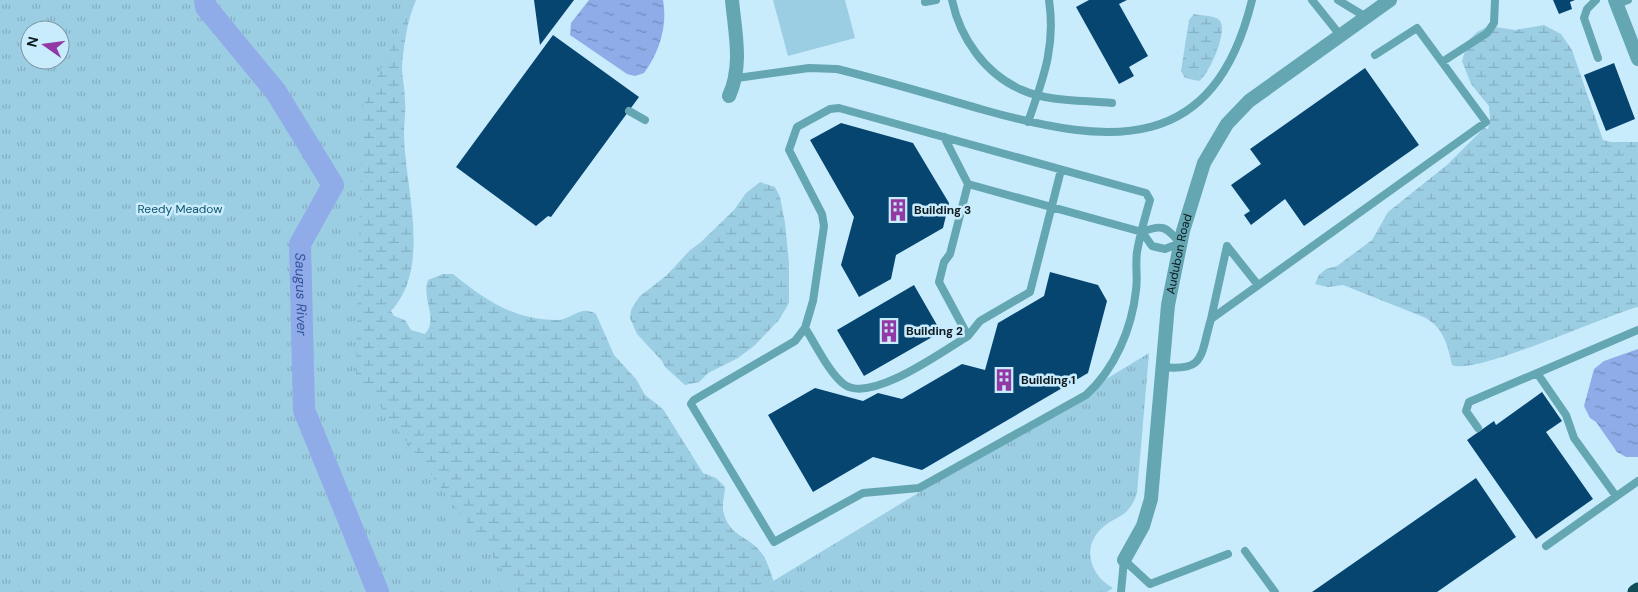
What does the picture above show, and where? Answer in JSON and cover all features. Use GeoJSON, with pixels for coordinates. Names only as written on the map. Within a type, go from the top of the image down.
{"type":"FeatureCollection","features":[{"type":"Feature","properties":{"kind":"street"},"geometry":{"type":"LineString","coordinates":[[729,96],[737,78],[738,59],[732,0]]}},
{"type":"Feature","properties":{"kind":"street","name":"Audubon Road"},"geometry":{"type":"LineString","coordinates":[[1124,560],[1143,526],[1151,499],[1161,367],[1168,305],[1180,243],[1204,163],[1227,124],[1237,112],[1268,85],[1390,0]]}},
{"type":"Feature","properties":{"kind":"street"},"geometry":{"type":"LineString","coordinates":[[1620,1],[1638,59]]}},
{"type":"Feature","properties":{"kind":"lane"},"geometry":{"type":"LineString","coordinates":[[925,2],[936,0]]}},
{"type":"Feature","properties":{"kind":"lane"},"geometry":{"type":"LineString","coordinates":[[952,0],[958,22],[971,48],[1008,82],[1023,91],[1038,95],[1112,103]]}},
{"type":"Feature","properties":{"kind":"lane"},"geometry":{"type":"LineString","coordinates":[[1028,122],[1038,95],[1052,42],[1053,26],[1050,0]]}},
{"type":"Feature","properties":{"kind":"lane"},"geometry":{"type":"LineString","coordinates":[[737,78],[808,68],[837,69],[1028,122],[1078,131],[1127,133],[1144,130],[1182,116],[1205,96],[1225,70],[1244,28],[1252,0]]}},
{"type":"Feature","properties":{"kind":"lane"},"geometry":{"type":"LineString","coordinates":[[1312,0],[1340,35]]}},
{"type":"Feature","properties":{"kind":"lane"},"geometry":{"type":"LineString","coordinates":[[1338,0],[1366,17]]}},
{"type":"Feature","properties":{"kind":"lane"},"geometry":{"type":"LineString","coordinates":[[1442,62],[1487,32],[1494,23],[1495,0]]}},
{"type":"Feature","properties":{"kind":"lane"},"geometry":{"type":"LineString","coordinates":[[1596,0],[1587,9],[1584,18],[1598,58]]}},
{"type":"Feature","properties":{"kind":"lane"},"geometry":{"type":"LineString","coordinates":[[1212,320],[1486,122],[1417,28],[1375,55]]}},
{"type":"Feature","properties":{"kind":"lane"},"geometry":{"type":"LineString","coordinates":[[836,108],[1061,170],[1147,194],[1150,200],[1137,258],[1136,291],[1122,342],[1106,373],[1086,395],[919,488],[866,492],[774,542],[691,404],[694,400],[795,341],[805,328],[816,285],[824,226],[822,214],[789,153],[795,129],[828,110],[836,108]]}},
{"type":"Feature","properties":{"kind":"lane"},"geometry":{"type":"LineString","coordinates":[[629,111],[645,120]]}},
{"type":"Feature","properties":{"kind":"lane"},"geometry":{"type":"LineString","coordinates":[[944,137],[968,184],[950,254],[944,262],[939,281],[968,336]]}},
{"type":"Feature","properties":{"kind":"lane"},"geometry":{"type":"LineString","coordinates":[[805,328],[841,381],[850,387],[862,389],[903,376],[968,336],[980,321],[1030,292],[1061,170]]}},
{"type":"Feature","properties":{"kind":"lane"},"geometry":{"type":"LineString","coordinates":[[968,184],[1142,232],[1156,226],[1169,229],[1180,243],[1165,249],[1152,246],[1142,232]]}},
{"type":"Feature","properties":{"kind":"lane"},"geometry":{"type":"LineString","coordinates":[[1161,367],[1182,370],[1192,367],[1199,361],[1212,320],[1227,246],[1258,285]]}},
{"type":"Feature","properties":{"kind":"lane"},"geometry":{"type":"LineString","coordinates":[[1478,428],[1466,411],[1468,403],[1638,330]]}},
{"type":"Feature","properties":{"kind":"lane"},"geometry":{"type":"LineString","coordinates":[[1537,373],[1566,415],[1574,438],[1616,496]]}},
{"type":"Feature","properties":{"kind":"lane"},"geometry":{"type":"LineString","coordinates":[[1546,546],[1638,481]]}},
{"type":"Feature","properties":{"kind":"lane"},"geometry":{"type":"LineString","coordinates":[[1245,552],[1274,592]]}},
{"type":"Feature","properties":{"kind":"lane"},"geometry":{"type":"LineString","coordinates":[[1124,560],[1150,584],[1228,554]]}},
{"type":"Feature","properties":{"kind":"lane","name":"Audubon Road"},"geometry":{"type":"LineString","coordinates":[[1120,592],[1124,560]]}},
{"type":"Feature","properties":{"kind":"green space"},"geometry":{"type":"Polygon","coordinates":[[[0,0],[416,0],[406,33],[402,66],[405,105],[405,156],[411,203],[413,250],[410,273],[403,293],[391,311],[394,316],[405,320],[411,330],[425,334],[429,328],[430,321],[426,287],[428,280],[443,274],[453,274],[501,307],[527,316],[557,320],[585,311],[596,314],[614,355],[636,379],[645,395],[663,409],[703,473],[716,478],[725,487],[723,510],[726,519],[735,531],[758,548],[763,555],[778,592],[348,592],[60,147],[29,70],[70,70],[70,20],[20,20],[20,49],[0,0]]]}},
{"type":"Feature","properties":{"kind":"green space","name":"Reedy Meadow"},"geometry":{"type":"Polygon","coordinates":[[[0,0],[414,0],[362,108],[356,374],[519,592],[0,592],[0,0]]]}},
{"type":"Feature","properties":{"kind":"green space"},"geometry":{"type":"Polygon","coordinates":[[[773,0],[845,0],[855,38],[788,56],[773,0]]]}},
{"type":"Feature","properties":{"kind":"green space"},"geometry":{"type":"Polygon","coordinates":[[[1194,14],[1218,19],[1222,26],[1220,43],[1208,70],[1199,81],[1185,78],[1181,71],[1189,20],[1194,14]]]}},
{"type":"Feature","properties":{"kind":"green space"},"geometry":{"type":"Polygon","coordinates":[[[1544,25],[1561,34],[1572,50],[1603,140],[1611,142],[1638,142],[1638,307],[1512,354],[1465,366],[1452,365],[1444,338],[1437,327],[1426,318],[1343,285],[1328,287],[1315,284],[1319,275],[1326,269],[1337,266],[1372,240],[1388,212],[1447,165],[1484,128],[1488,129],[1490,120],[1489,106],[1471,84],[1462,61],[1468,41],[1477,32],[1489,26],[1515,30],[1544,25]]]}},
{"type":"Feature","properties":{"kind":"green space"},"geometry":{"type":"Polygon","coordinates":[[[760,182],[775,187],[780,197],[789,263],[789,303],[779,320],[754,346],[738,358],[708,373],[699,382],[685,385],[665,367],[662,361],[637,334],[630,318],[631,310],[639,297],[667,275],[690,250],[700,243],[734,210],[746,193],[760,182]]]}},
{"type":"Feature","properties":{"kind":"green space"},"geometry":{"type":"Polygon","coordinates":[[[1149,353],[1137,493],[1130,508],[1100,530],[1091,546],[1090,554],[1095,570],[1099,577],[1113,588],[1107,592],[755,592],[1149,353]]]}},
{"type":"Feature","properties":{"kind":"water"},"geometry":{"type":"Polygon","coordinates":[[[589,0],[663,0],[664,20],[661,39],[654,57],[644,73],[635,76],[627,74],[570,35],[571,23],[589,0]]]}},
{"type":"Feature","properties":{"kind":"water"},"geometry":{"type":"Polygon","coordinates":[[[1638,349],[1638,457],[1626,457],[1617,452],[1596,422],[1590,418],[1584,406],[1594,369],[1604,361],[1638,349]]]}},
{"type":"Feature","properties":{"kind":"building"},"geometry":{"type":"Polygon","coordinates":[[[534,0],[574,0],[540,45],[534,0]]]}},
{"type":"Feature","properties":{"kind":"building"},"geometry":{"type":"Polygon","coordinates":[[[1089,0],[1127,0],[1119,4],[1148,56],[1129,67],[1134,76],[1119,84],[1076,7],[1089,0]]]}},
{"type":"Feature","properties":{"kind":"building"},"geometry":{"type":"Polygon","coordinates":[[[1553,0],[1575,0],[1570,2],[1572,9],[1559,14],[1553,0]]]}},
{"type":"Feature","properties":{"kind":"building"},"geometry":{"type":"Polygon","coordinates":[[[553,35],[639,97],[551,217],[548,216],[536,226],[456,167],[553,35]]]}},
{"type":"Feature","properties":{"kind":"building"},"geometry":{"type":"Polygon","coordinates":[[[1614,63],[1635,119],[1606,131],[1584,75],[1614,63]]]}},
{"type":"Feature","properties":{"kind":"building"},"geometry":{"type":"Polygon","coordinates":[[[1365,68],[1419,145],[1304,226],[1285,199],[1251,225],[1244,215],[1250,211],[1231,185],[1261,164],[1250,149],[1365,68]]]}},
{"type":"Feature","properties":{"kind":"building","name":"Building 3"},"geometry":{"type":"Polygon","coordinates":[[[841,123],[913,143],[949,203],[943,228],[896,255],[891,279],[859,297],[841,265],[854,217],[810,140],[841,123]]]}},
{"type":"Feature","properties":{"kind":"building","name":"Building 1"},"geometry":{"type":"Polygon","coordinates":[[[1050,272],[1098,285],[1107,301],[1088,373],[922,470],[873,457],[813,492],[768,415],[815,388],[863,401],[878,393],[902,399],[962,364],[985,370],[998,323],[1044,296],[1050,272]]]}},
{"type":"Feature","properties":{"kind":"building","name":"Building 2"},"geometry":{"type":"Polygon","coordinates":[[[914,285],[941,332],[864,376],[837,330],[914,285]]]}},
{"type":"Feature","properties":{"kind":"building"},"geometry":{"type":"Polygon","coordinates":[[[1542,392],[1562,421],[1546,432],[1593,499],[1536,539],[1467,440],[1494,421],[1496,425],[1542,392]]]}},
{"type":"Feature","properties":{"kind":"building"},"geometry":{"type":"Polygon","coordinates":[[[1476,478],[1516,537],[1437,592],[1312,592],[1476,478]]]}},
{"type":"Feature","properties":{"kind":"waterway","name":"Saugus River"},"geometry":{"type":"LineString","coordinates":[[205,0],[206,7],[276,92],[333,185],[300,244],[304,410],[378,592]]}},
{"type":"Feature","properties":{"kind":"place","name":"Building 3"},"geometry":{"type":"Point","coordinates":[898,210]}},
{"type":"Feature","properties":{"kind":"place","name":"Building 2"},"geometry":{"type":"Point","coordinates":[889,331]}},
{"type":"Feature","properties":{"kind":"place","name":"Building 1"},"geometry":{"type":"Point","coordinates":[1004,380]}}]}
